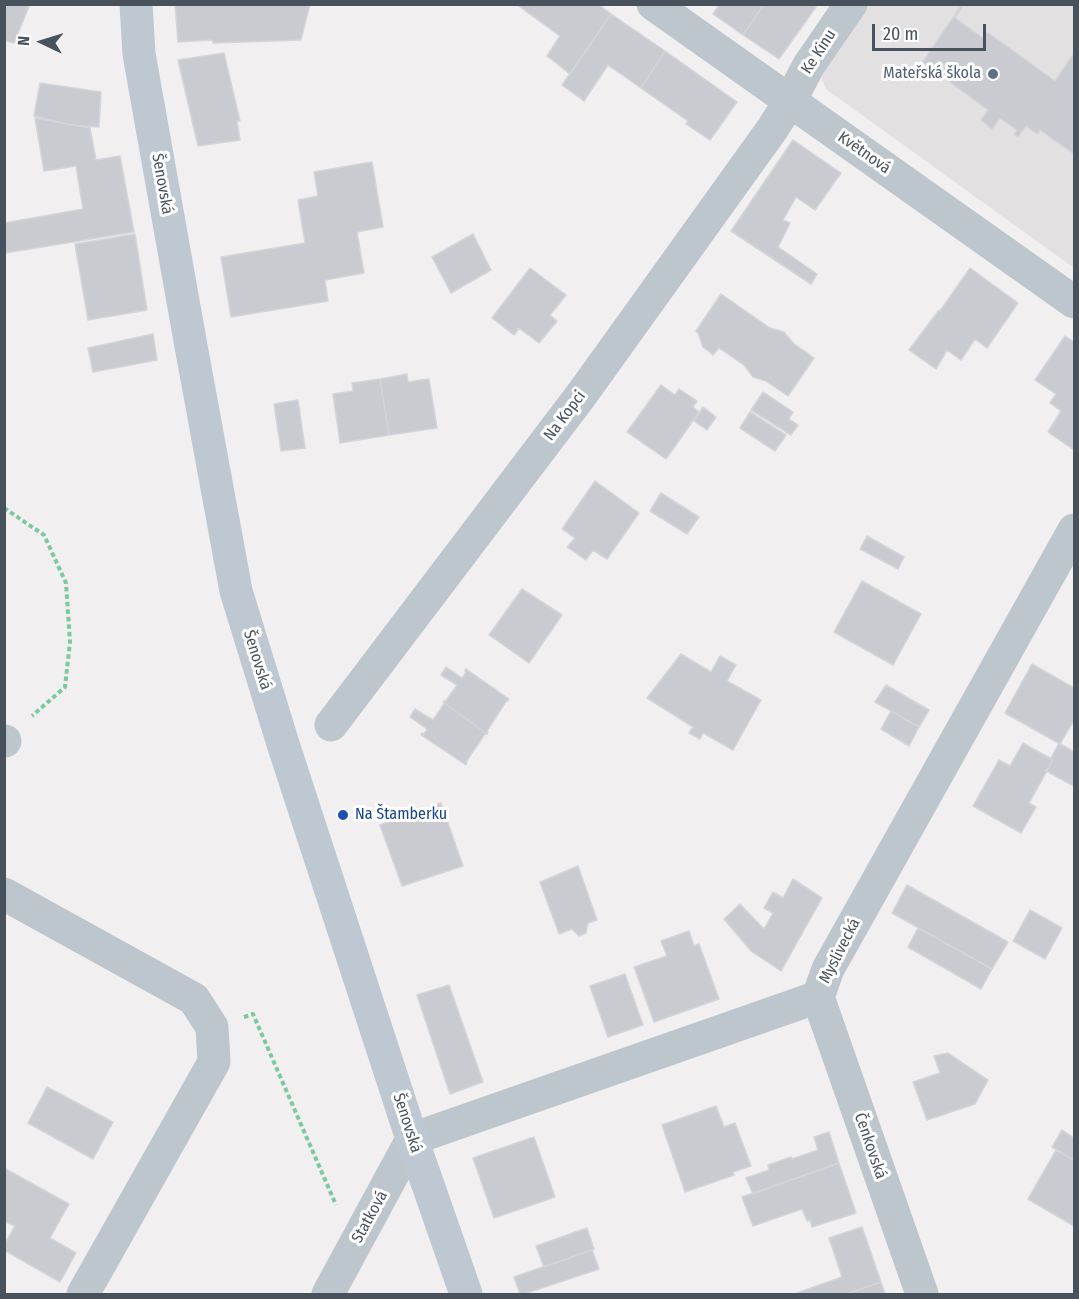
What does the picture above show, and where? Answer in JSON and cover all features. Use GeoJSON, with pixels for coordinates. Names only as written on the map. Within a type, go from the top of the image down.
{"type":"FeatureCollection","features":[{"type":"Feature","properties":{"kind":"street","name":"Šenovská"},"geometry":{"type":"LineString","coordinates":[[136,4],[139,54],[236,591],[284,747],[412,1140],[466,1294]]}},
{"type":"Feature","properties":{"kind":"street","name":"Květnová"},"geometry":{"type":"LineString","coordinates":[[653,4],[1074,302]]}},
{"type":"Feature","properties":{"kind":"street","name":"Ke Kinu"},"geometry":{"type":"LineString","coordinates":[[790,101],[809,65],[851,4]]}},
{"type":"Feature","properties":{"kind":"street","name":"Na Kopci"},"geometry":{"type":"LineString","coordinates":[[331,725],[582,394],[790,101]]}},
{"type":"Feature","properties":{"kind":"street","name":"Myslivecká"},"geometry":{"type":"LineString","coordinates":[[412,1140],[818,998],[828,969],[1074,530]]}},
{"type":"Feature","properties":{"kind":"street"},"geometry":{"type":"LineString","coordinates":[[4,894],[194,999],[212,1027],[214,1062],[83,1294]]}},
{"type":"Feature","properties":{"kind":"street","name":"Čenkovská"},"geometry":{"type":"LineString","coordinates":[[818,998],[922,1294]]}},
{"type":"Feature","properties":{"kind":"street","name":"Statková"},"geometry":{"type":"LineString","coordinates":[[328,1294],[412,1140]]}},
{"type":"Feature","properties":{"kind":"path"},"geometry":{"type":"LineString","coordinates":[[4,508],[44,535],[66,583],[70,642],[65,687],[5,741]]}},
{"type":"Feature","properties":{"kind":"path"},"geometry":{"type":"LineString","coordinates":[[212,1027],[254,1014],[332,1196]]}},
{"type":"Feature","properties":{"kind":"shaded area"},"geometry":{"type":"Polygon","coordinates":[[[863,5],[1074,5],[1074,268],[826,89],[821,66],[863,5]]]}},
{"type":"Feature","properties":{"kind":"building"},"geometry":{"type":"Polygon","coordinates":[[[4,4],[30,4],[14,43],[4,40],[4,4]]]}},
{"type":"Feature","properties":{"kind":"building"},"geometry":{"type":"Polygon","coordinates":[[[175,4],[310,4],[301,40],[213,43],[212,40],[178,42],[175,4]]]}},
{"type":"Feature","properties":{"kind":"building"},"geometry":{"type":"Polygon","coordinates":[[[516,4],[598,4],[611,14],[570,74],[547,56],[560,36],[516,4]]]}},
{"type":"Feature","properties":{"kind":"building"},"geometry":{"type":"Polygon","coordinates":[[[720,4],[764,4],[743,35],[713,14],[720,4]]]}},
{"type":"Feature","properties":{"kind":"building"},"geometry":{"type":"Polygon","coordinates":[[[764,4],[813,4],[816,7],[779,59],[743,35],[764,4]]]}},
{"type":"Feature","properties":{"kind":"building","name":"Mateřská škola"},"geometry":{"type":"Polygon","coordinates":[[[961,6],[955,18],[983,38],[987,32],[1055,81],[1074,53],[1074,154],[1040,130],[1037,134],[1026,126],[1018,137],[1014,135],[1017,130],[1000,118],[992,129],[981,120],[988,110],[924,63],[919,67],[961,6]]]}},
{"type":"Feature","properties":{"kind":"building"},"geometry":{"type":"Polygon","coordinates":[[[611,14],[665,51],[641,88],[608,65],[584,101],[562,85],[611,14]]]}},
{"type":"Feature","properties":{"kind":"building"},"geometry":{"type":"Polygon","coordinates":[[[665,51],[737,102],[710,140],[686,124],[688,121],[641,88],[665,51]]]}},
{"type":"Feature","properties":{"kind":"building"},"geometry":{"type":"Polygon","coordinates":[[[224,53],[240,121],[237,121],[240,140],[198,146],[178,60],[224,53]]]}},
{"type":"Feature","properties":{"kind":"building"},"geometry":{"type":"Polygon","coordinates":[[[40,83],[101,92],[99,127],[71,125],[34,116],[40,83]]]}},
{"type":"Feature","properties":{"kind":"building"},"geometry":{"type":"Polygon","coordinates":[[[35,118],[90,128],[96,160],[120,156],[134,232],[5,253],[5,223],[83,209],[76,166],[44,171],[35,118]]]}},
{"type":"Feature","properties":{"kind":"building"},"geometry":{"type":"Polygon","coordinates":[[[793,140],[841,173],[815,210],[796,197],[783,220],[790,223],[778,247],[817,274],[811,284],[731,231],[793,140]]]}},
{"type":"Feature","properties":{"kind":"building"},"geometry":{"type":"Polygon","coordinates":[[[372,162],[383,227],[357,232],[364,273],[325,280],[328,301],[231,317],[221,257],[305,243],[298,200],[318,196],[314,172],[372,162]]]}},
{"type":"Feature","properties":{"kind":"building"},"geometry":{"type":"Polygon","coordinates":[[[135,234],[147,310],[88,320],[75,244],[135,234]]]}},
{"type":"Feature","properties":{"kind":"building"},"geometry":{"type":"Polygon","coordinates":[[[473,234],[491,270],[451,293],[432,257],[473,234]]]}},
{"type":"Feature","properties":{"kind":"building"},"geometry":{"type":"Polygon","coordinates":[[[530,268],[566,295],[550,315],[557,321],[539,343],[519,328],[514,335],[492,318],[530,268]]]}},
{"type":"Feature","properties":{"kind":"building"},"geometry":{"type":"Polygon","coordinates":[[[970,268],[1018,303],[987,348],[975,339],[961,360],[947,350],[936,369],[909,350],[970,268]]]}},
{"type":"Feature","properties":{"kind":"building"},"geometry":{"type":"Polygon","coordinates":[[[721,294],[770,328],[784,332],[793,343],[814,358],[788,396],[766,381],[753,377],[744,365],[719,348],[713,355],[703,347],[696,331],[721,294]]]}},
{"type":"Feature","properties":{"kind":"building"},"geometry":{"type":"Polygon","coordinates":[[[153,334],[157,360],[93,372],[88,348],[153,334]]]}},
{"type":"Feature","properties":{"kind":"building"},"geometry":{"type":"Polygon","coordinates":[[[1065,336],[1074,342],[1074,450],[1048,432],[1061,411],[1050,403],[1056,394],[1035,380],[1065,336]]]}},
{"type":"Feature","properties":{"kind":"building"},"geometry":{"type":"Polygon","coordinates":[[[407,374],[408,382],[429,379],[437,428],[389,435],[380,379],[407,374]]]}},
{"type":"Feature","properties":{"kind":"building"},"geometry":{"type":"Polygon","coordinates":[[[380,379],[389,435],[340,443],[333,394],[353,391],[352,383],[380,379]]]}},
{"type":"Feature","properties":{"kind":"building"},"geometry":{"type":"Polygon","coordinates":[[[661,385],[675,395],[679,389],[697,401],[693,407],[699,412],[666,459],[627,432],[661,385]]]}},
{"type":"Feature","properties":{"kind":"building"},"geometry":{"type":"Polygon","coordinates":[[[763,392],[793,412],[789,419],[798,425],[791,435],[751,410],[763,392]]]}},
{"type":"Feature","properties":{"kind":"building"},"geometry":{"type":"Polygon","coordinates":[[[298,400],[305,448],[281,451],[274,404],[298,400]]]}},
{"type":"Feature","properties":{"kind":"building"},"geometry":{"type":"Polygon","coordinates":[[[703,407],[716,417],[707,430],[694,421],[703,407]]]}},
{"type":"Feature","properties":{"kind":"building"},"geometry":{"type":"Polygon","coordinates":[[[750,412],[786,435],[775,451],[740,428],[750,412]]]}},
{"type":"Feature","properties":{"kind":"building"},"geometry":{"type":"Polygon","coordinates":[[[595,481],[639,513],[607,559],[593,550],[586,560],[567,547],[575,538],[562,529],[595,481]]]}},
{"type":"Feature","properties":{"kind":"building"},"geometry":{"type":"Polygon","coordinates":[[[661,493],[699,517],[687,534],[650,511],[661,493]]]}},
{"type":"Feature","properties":{"kind":"building"},"geometry":{"type":"Polygon","coordinates":[[[867,536],[904,557],[898,569],[860,549],[867,536]]]}},
{"type":"Feature","properties":{"kind":"building"},"geometry":{"type":"Polygon","coordinates":[[[862,581],[921,614],[893,665],[834,632],[862,581]]]}},
{"type":"Feature","properties":{"kind":"building"},"geometry":{"type":"Polygon","coordinates":[[[522,589],[562,615],[529,663],[489,635],[522,589]]]}},
{"type":"Feature","properties":{"kind":"building"},"geometry":{"type":"Polygon","coordinates":[[[681,654],[711,672],[720,656],[736,665],[727,681],[761,700],[733,750],[703,733],[700,739],[689,733],[693,727],[647,698],[681,654]]]}},
{"type":"Feature","properties":{"kind":"building"},"geometry":{"type":"Polygon","coordinates":[[[1032,664],[1074,688],[1074,720],[1060,744],[1005,713],[1032,664]]]}},
{"type":"Feature","properties":{"kind":"building"},"geometry":{"type":"Polygon","coordinates":[[[446,667],[462,678],[466,669],[509,699],[487,734],[443,702],[457,685],[441,675],[446,667]]]}},
{"type":"Feature","properties":{"kind":"building"},"geometry":{"type":"Polygon","coordinates":[[[886,685],[929,710],[919,727],[875,702],[886,685]]]}},
{"type":"Feature","properties":{"kind":"building"},"geometry":{"type":"Polygon","coordinates":[[[443,702],[487,734],[466,765],[421,735],[427,729],[410,717],[415,709],[433,720],[444,704],[443,702]]]}},
{"type":"Feature","properties":{"kind":"building"},"geometry":{"type":"Polygon","coordinates":[[[891,711],[919,727],[909,746],[881,729],[891,711]]]}},
{"type":"Feature","properties":{"kind":"building"},"geometry":{"type":"Polygon","coordinates":[[[1023,743],[1053,760],[1029,803],[1036,807],[1021,833],[973,806],[999,760],[1010,766],[1023,743]]]}},
{"type":"Feature","properties":{"kind":"building"},"geometry":{"type":"Polygon","coordinates":[[[1059,743],[1074,752],[1074,786],[1046,771],[1059,743]]]}},
{"type":"Feature","properties":{"kind":"building"},"geometry":{"type":"Polygon","coordinates":[[[441,803],[463,866],[402,886],[380,825],[441,803]]]}},
{"type":"Feature","properties":{"kind":"building"},"geometry":{"type":"Polygon","coordinates":[[[578,866],[597,920],[588,923],[586,933],[579,936],[572,929],[559,934],[540,882],[578,866]]]}},
{"type":"Feature","properties":{"kind":"building"},"geometry":{"type":"Polygon","coordinates":[[[793,879],[822,898],[781,971],[751,951],[724,919],[740,904],[764,929],[773,913],[764,908],[773,892],[783,898],[793,879]]]}},
{"type":"Feature","properties":{"kind":"building"},"geometry":{"type":"Polygon","coordinates":[[[907,885],[1008,942],[992,969],[892,913],[907,885]]]}},
{"type":"Feature","properties":{"kind":"building"},"geometry":{"type":"Polygon","coordinates":[[[1030,910],[1062,928],[1045,959],[1013,941],[1030,910]]]}},
{"type":"Feature","properties":{"kind":"building"},"geometry":{"type":"Polygon","coordinates":[[[918,928],[992,969],[981,989],[908,947],[918,928]]]}},
{"type":"Feature","properties":{"kind":"building"},"geometry":{"type":"Polygon","coordinates":[[[689,931],[694,946],[699,944],[719,999],[654,1022],[634,967],[667,956],[661,941],[689,931]]]}},
{"type":"Feature","properties":{"kind":"building"},"geometry":{"type":"Polygon","coordinates":[[[625,974],[643,1025],[608,1037],[590,986],[625,974]]]}},
{"type":"Feature","properties":{"kind":"building"},"geometry":{"type":"Polygon","coordinates":[[[449,985],[483,1082],[450,1094],[417,995],[449,985]]]}},
{"type":"Feature","properties":{"kind":"building"},"geometry":{"type":"Polygon","coordinates":[[[948,1053],[988,1080],[975,1104],[927,1120],[913,1082],[940,1073],[934,1056],[948,1053]]]}},
{"type":"Feature","properties":{"kind":"building"},"geometry":{"type":"Polygon","coordinates":[[[47,1087],[113,1122],[93,1159],[28,1123],[47,1087]]]}},
{"type":"Feature","properties":{"kind":"building"},"geometry":{"type":"Polygon","coordinates":[[[716,1106],[724,1127],[735,1123],[751,1166],[733,1172],[734,1175],[685,1192],[662,1125],[716,1106]]]}},
{"type":"Feature","properties":{"kind":"building"},"geometry":{"type":"Polygon","coordinates":[[[1062,1130],[1074,1138],[1074,1160],[1052,1147],[1062,1130]]]}},
{"type":"Feature","properties":{"kind":"building"},"geometry":{"type":"Polygon","coordinates":[[[829,1132],[839,1163],[753,1194],[746,1178],[769,1170],[768,1165],[818,1150],[814,1137],[829,1132]]]}},
{"type":"Feature","properties":{"kind":"building"},"geometry":{"type":"Polygon","coordinates":[[[534,1137],[555,1197],[494,1218],[473,1158],[534,1137]]]}},
{"type":"Feature","properties":{"kind":"building"},"geometry":{"type":"Polygon","coordinates":[[[1056,1150],[1074,1160],[1074,1226],[1028,1199],[1056,1150]]]}},
{"type":"Feature","properties":{"kind":"building"},"geometry":{"type":"Polygon","coordinates":[[[839,1163],[856,1213],[812,1227],[802,1209],[753,1226],[742,1197],[839,1163]]]}},
{"type":"Feature","properties":{"kind":"building"},"geometry":{"type":"Polygon","coordinates":[[[4,1168],[69,1204],[50,1238],[76,1253],[60,1282],[4,1250],[4,1245],[15,1226],[4,1221],[4,1168]]]}},
{"type":"Feature","properties":{"kind":"building"},"geometry":{"type":"Polygon","coordinates":[[[862,1227],[881,1282],[846,1294],[794,1294],[842,1277],[829,1238],[862,1227]]]}},
{"type":"Feature","properties":{"kind":"building"},"geometry":{"type":"Polygon","coordinates":[[[587,1228],[594,1249],[544,1267],[536,1246],[587,1228]]]}},
{"type":"Feature","properties":{"kind":"building"},"geometry":{"type":"Polygon","coordinates":[[[592,1250],[599,1269],[520,1294],[514,1277],[592,1250]]]}},
{"type":"Feature","properties":{"kind":"building"},"geometry":{"type":"Polygon","coordinates":[[[881,1282],[885,1294],[846,1294],[881,1282]]]}},
{"type":"Feature","properties":{"kind":"place","name":"Mateřská škola"},"geometry":{"type":"Point","coordinates":[993,74]}},
{"type":"Feature","properties":{"kind":"place","name":"Na Štamberku"},"geometry":{"type":"Point","coordinates":[343,815]}}]}
